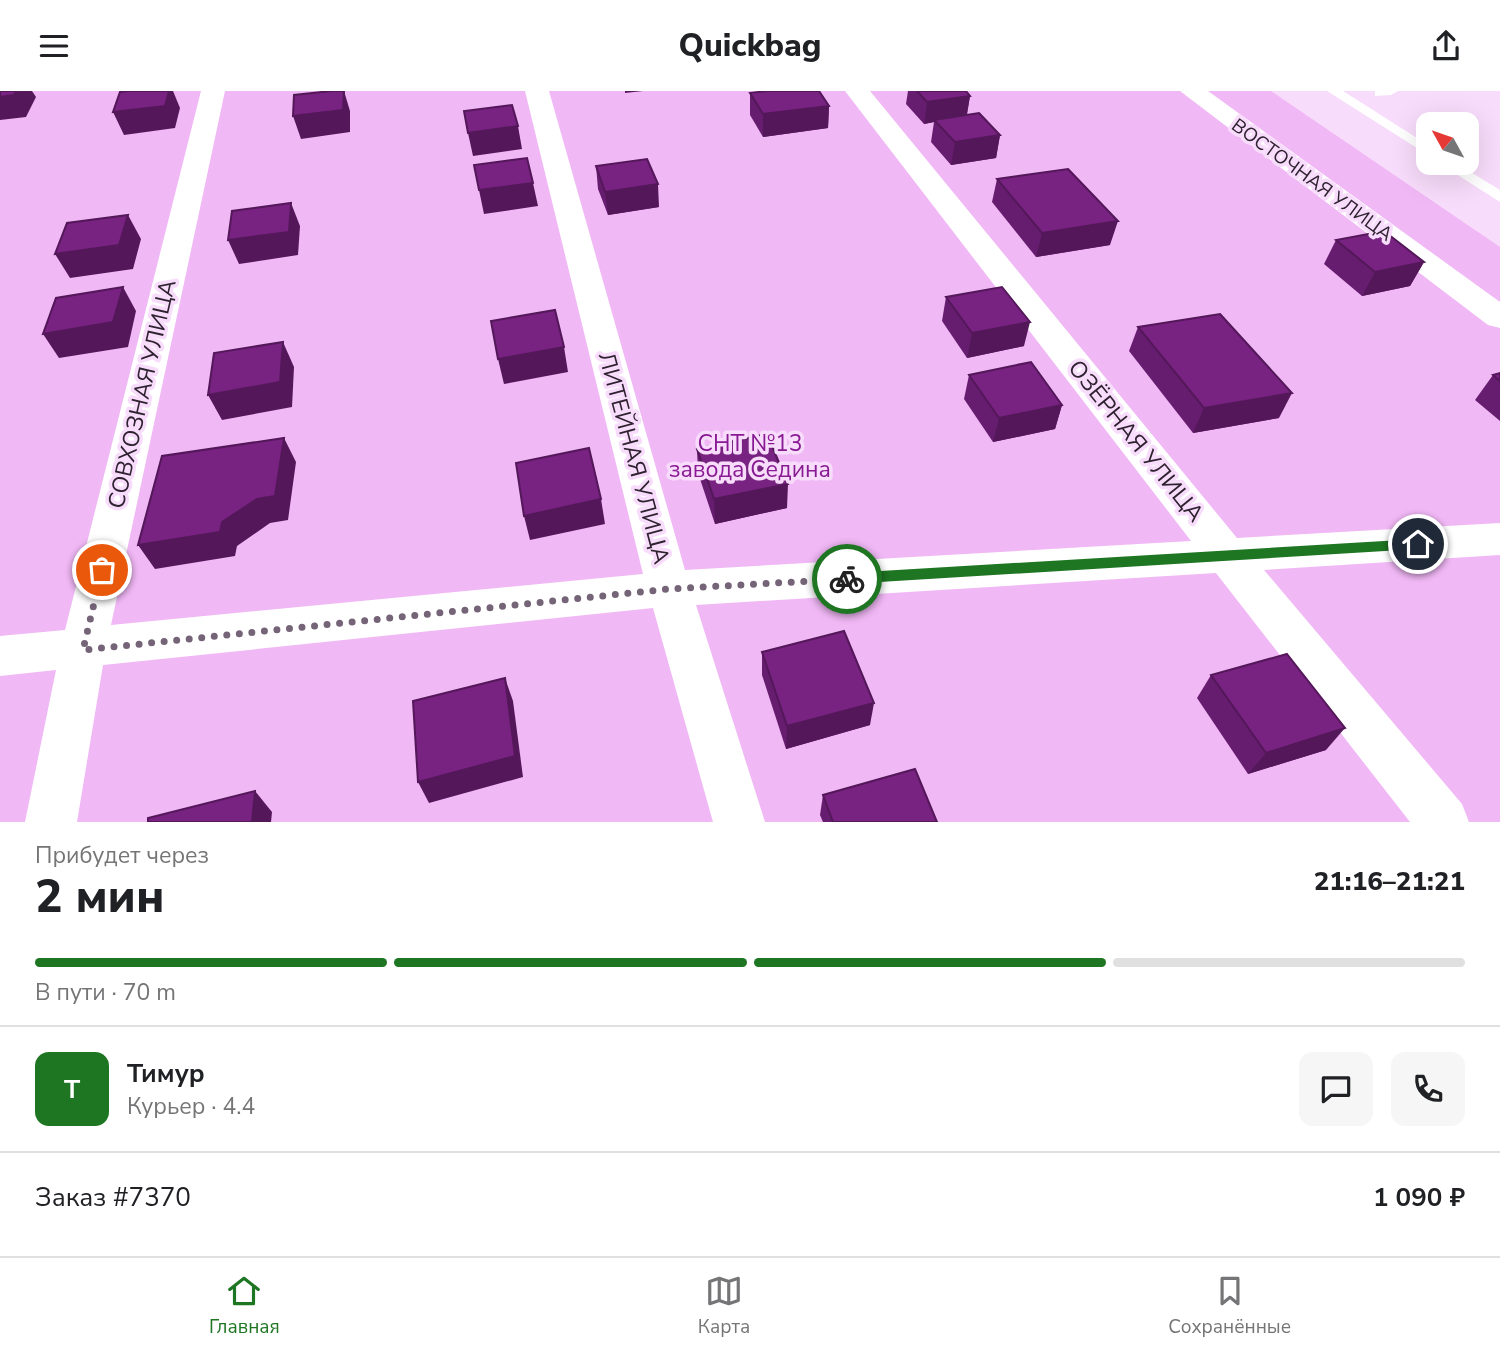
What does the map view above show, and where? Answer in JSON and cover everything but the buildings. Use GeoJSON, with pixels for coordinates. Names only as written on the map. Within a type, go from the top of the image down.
{"type":"FeatureCollection","features":[{"type":"Feature","properties":{"kind":"street","name":"СОВХОЗНАЯ УЛИЦА"},"geometry":{"type":"LineString","coordinates":[[51,822],[83,650],[213,91]]}},
{"type":"Feature","properties":{"kind":"street","name":"ЛИТЕЙНАЯ УЛИЦА"},"geometry":{"type":"LineString","coordinates":[[537,91],[669,589],[739,822]]}},
{"type":"Feature","properties":{"kind":"street","name":"ОЗЁРНАЯ УЛИЦА"},"geometry":{"type":"LineString","coordinates":[[857,91],[1227,556],[1443,822]]}},
{"type":"Feature","properties":{"kind":"street","name":"ВОСТОЧНАЯ УЛИЦА"},"geometry":{"type":"LineString","coordinates":[[1192,91],[1500,319]]}},
{"type":"Feature","properties":{"kind":"street"},"geometry":{"type":"LineString","coordinates":[[0,656],[83,650],[669,589],[1500,539]]}},
{"type":"Feature","properties":{"kind":"lane"},"geometry":{"type":"LineString","coordinates":[[1334,91],[1416,143]]}},
{"type":"Feature","properties":{"kind":"lane"},"geometry":{"type":"LineString","coordinates":[[1465,175],[1500,197]]}},
{"type":"Feature","properties":{"kind":"green space","name":"СНТ №13 завода Седина"},"geometry":{"type":"Polygon","coordinates":[[[0,91],[1271,91],[1500,247],[1500,822],[0,822],[0,91]]]}},
{"type":"Feature","properties":{"kind":"way so far"},"geometry":{"type":"LineString","coordinates":[[102,570],[83,650],[669,589],[847,579]]}},
{"type":"Feature","properties":{"kind":"route"},"geometry":{"type":"LineString","coordinates":[[847,579],[1418,544]]}}]}
